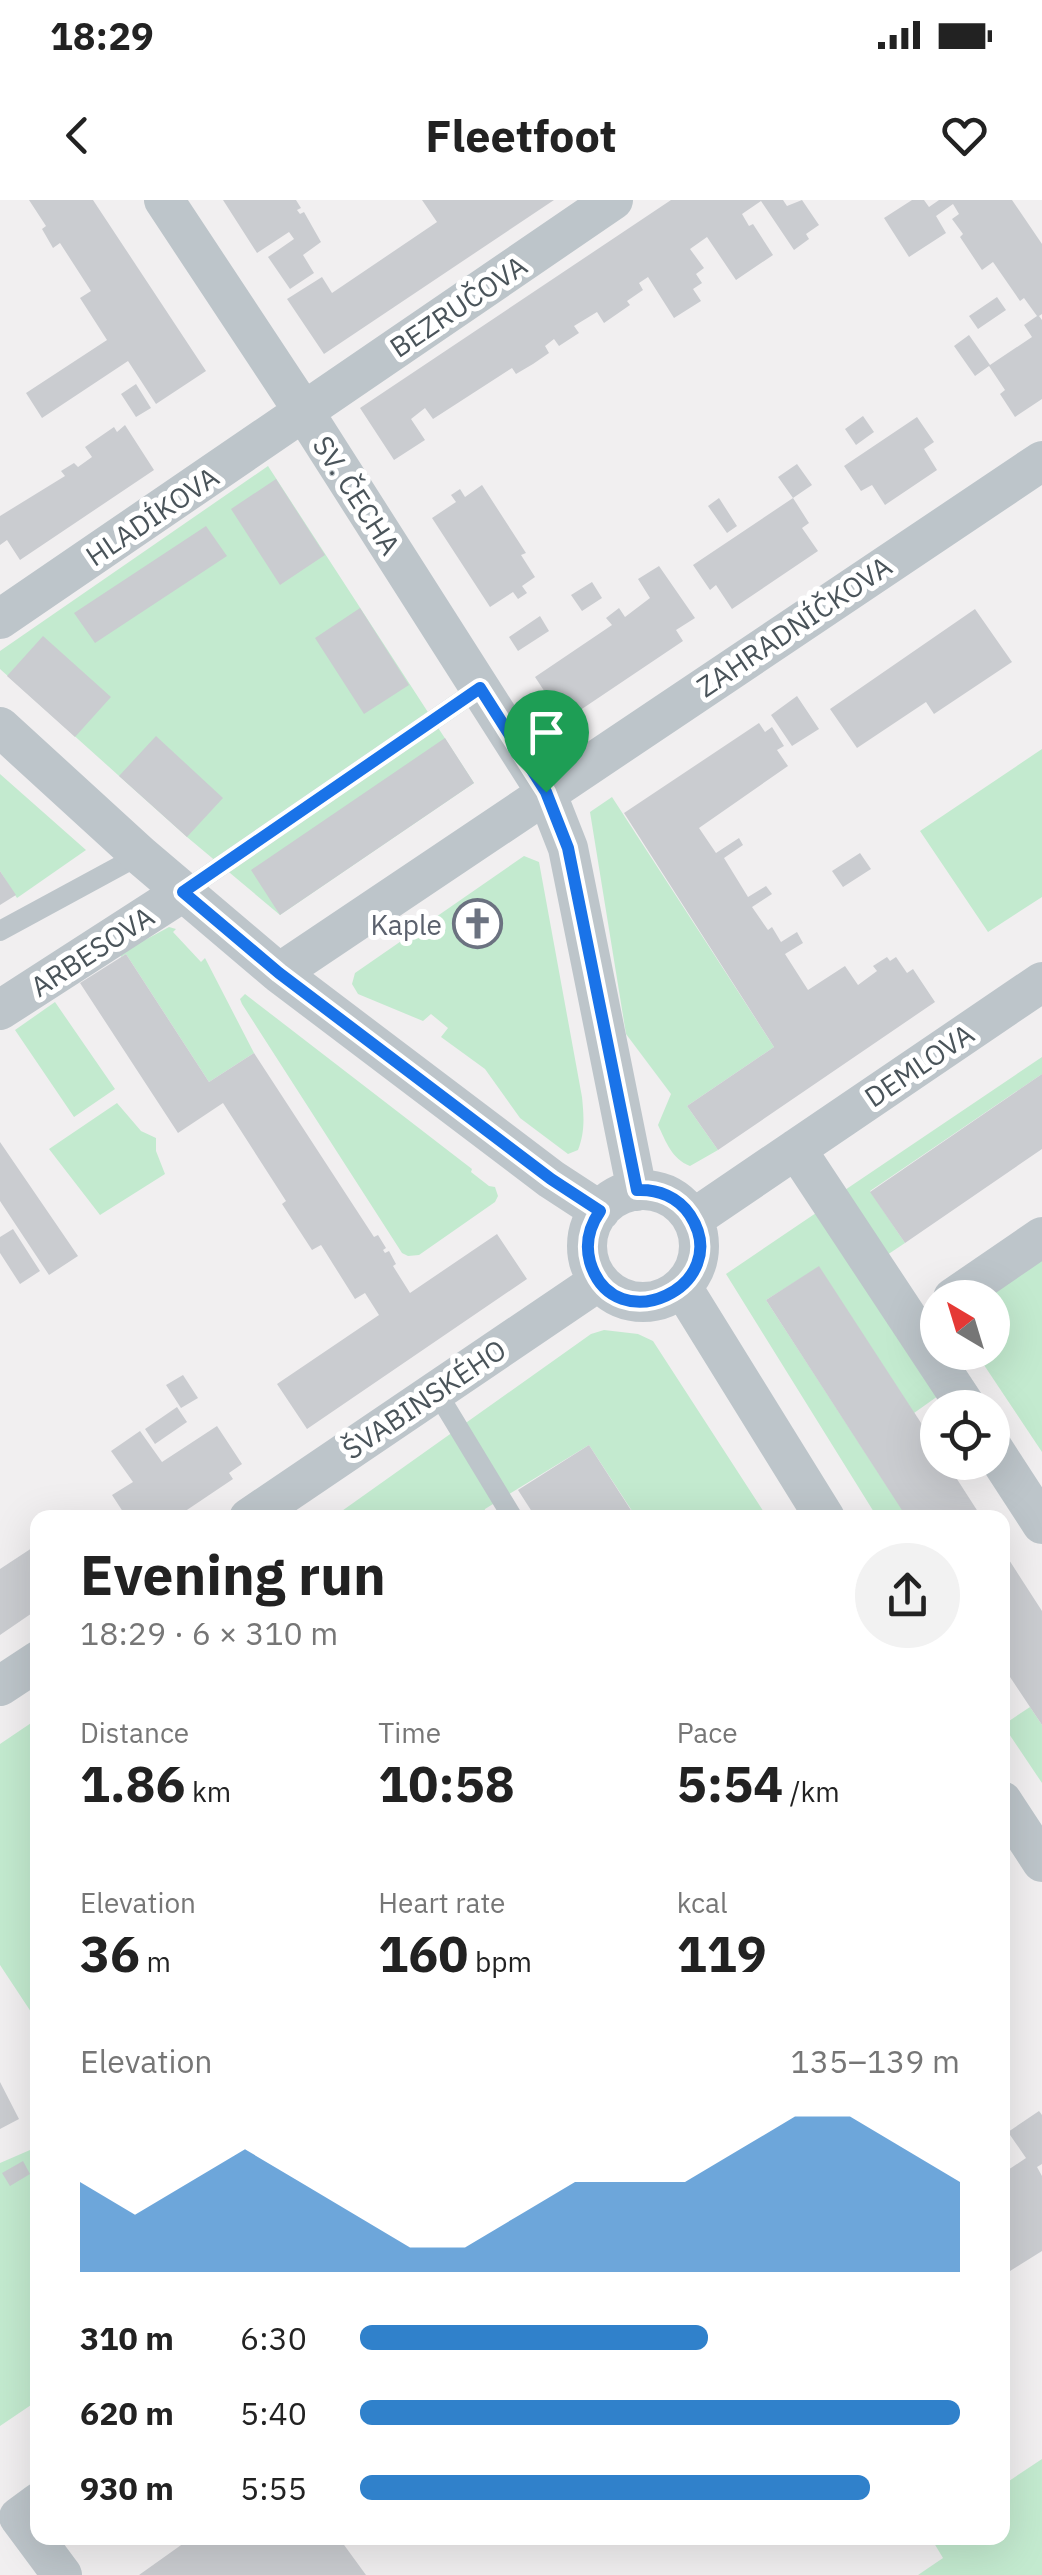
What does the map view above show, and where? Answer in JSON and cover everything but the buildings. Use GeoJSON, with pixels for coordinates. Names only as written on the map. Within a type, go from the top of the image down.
{"type":"FeatureCollection","features":[{"type":"Feature","properties":{"kind":"street","name":"SV. ČECHA"},"geometry":{"type":"LineString","coordinates":[[164,200],[546,792],[568,848],[637,1190]]}},
{"type":"Feature","properties":{"kind":"street","name":"BEZRUČOVA"},"geometry":{"type":"LineString","coordinates":[[304,412],[613,200]]}},
{"type":"Feature","properties":{"kind":"street","name":"HLADÍKOVA"},"geometry":{"type":"LineString","coordinates":[[0,619],[304,412]]}},
{"type":"Feature","properties":{"kind":"street","name":"ZAHRADNÍČKOVA"},"geometry":{"type":"LineString","coordinates":[[279,973],[1042,461]]}},
{"type":"Feature","properties":{"kind":"street"},"geometry":{"type":"LineString","coordinates":[[0,727],[140,855],[279,973],[551,1179],[600,1211]]}},
{"type":"Feature","properties":{"kind":"street","name":"ARBESOVA"},"geometry":{"type":"LineString","coordinates":[[0,1010],[183,892]]}},
{"type":"Feature","properties":{"kind":"street","name":"DEMLOVA"},"geometry":{"type":"LineString","coordinates":[[693,1219],[1042,982]]}},
{"type":"Feature","properties":{"kind":"street"},"geometry":{"type":"LineString","coordinates":[[796,1148],[920,1309]]}},
{"type":"Feature","properties":{"kind":"street"},"geometry":{"type":"LineString","coordinates":[[637,1190],[658,1191],[672,1198],[693,1219],[700,1247],[698,1262],[682,1287],[669,1296],[640,1302],[612,1293],[599,1281],[588,1257],[590,1228],[600,1211],[617,1196],[637,1190]]}},
{"type":"Feature","properties":{"kind":"street"},"geometry":{"type":"LineString","coordinates":[[979,1280],[1042,1236]]}},
{"type":"Feature","properties":{"kind":"street","name":"ŠVABINSKÉHO"},"geometry":{"type":"LineString","coordinates":[[261,1510],[599,1281]]}},
{"type":"Feature","properties":{"kind":"street"},"geometry":{"type":"LineString","coordinates":[[682,1287],[821,1510]]}},
{"type":"Feature","properties":{"kind":"street"},"geometry":{"type":"LineString","coordinates":[[1010,1475],[1042,1524]]}},
{"type":"Feature","properties":{"kind":"street"},"geometry":{"type":"LineString","coordinates":[[0,1686],[30,1665]]}},
{"type":"Feature","properties":{"kind":"street"},"geometry":{"type":"LineString","coordinates":[[30,2509],[18,2517],[30,2533]]}},
{"type":"Feature","properties":{"kind":"street"},"geometry":{"type":"LineString","coordinates":[[39,2545],[62,2575]]}},
{"type":"Feature","properties":{"kind":"lane"},"geometry":{"type":"LineString","coordinates":[[183,892],[480,688]]}},
{"type":"Feature","properties":{"kind":"lane"},"geometry":{"type":"LineString","coordinates":[[0,932],[140,855]]}},
{"type":"Feature","properties":{"kind":"lane"},"geometry":{"type":"LineString","coordinates":[[436,1391],[508,1510]]}},
{"type":"Feature","properties":{"kind":"green space"},"geometry":{"type":"Polygon","coordinates":[[[268,466],[474,783],[280,915],[0,669],[0,651],[268,466]]]}},
{"type":"Feature","properties":{"kind":"green space"},"geometry":{"type":"Polygon","coordinates":[[[1042,749],[1042,897],[988,932],[920,831],[1042,749]]]}},
{"type":"Feature","properties":{"kind":"green space"},"geometry":{"type":"Polygon","coordinates":[[[0,774],[86,850],[17,898],[0,871],[0,774]]]}},
{"type":"Feature","properties":{"kind":"green space"},"geometry":{"type":"Polygon","coordinates":[[[612,797],[774,1047],[687,1106],[718,1150],[690,1166],[674,1154],[658,1125],[671,1094],[626,1034],[590,812],[612,797]]]}},
{"type":"Feature","properties":{"kind":"green space"},"geometry":{"type":"Polygon","coordinates":[[[524,856],[539,862],[582,1097],[582,1137],[578,1150],[568,1154],[520,1118],[485,1069],[441,1037],[448,1028],[431,1014],[423,1021],[358,994],[352,984],[355,973],[524,856]]]}},
{"type":"Feature","properties":{"kind":"green space"},"geometry":{"type":"Polygon","coordinates":[[[169,927],[176,929],[173,932],[201,962],[205,958],[254,1053],[209,1082],[126,954],[121,957],[120,953],[142,938],[169,927]]]}},
{"type":"Feature","properties":{"kind":"green space"},"geometry":{"type":"Polygon","coordinates":[[[245,994],[495,1187],[495,1202],[419,1255],[402,1253],[242,1004],[240,999],[245,994]]]}},
{"type":"Feature","properties":{"kind":"green space"},"geometry":{"type":"Polygon","coordinates":[[[55,1002],[115,1089],[74,1117],[15,1030],[55,1002]]]}},
{"type":"Feature","properties":{"kind":"green space"},"geometry":{"type":"Polygon","coordinates":[[[1042,1057],[1042,1074],[870,1191],[905,1243],[881,1259],[839,1194],[1042,1057]]]}},
{"type":"Feature","properties":{"kind":"green space"},"geometry":{"type":"Polygon","coordinates":[[[117,1103],[141,1131],[156,1138],[156,1151],[165,1174],[100,1215],[49,1149],[117,1103]]]}},
{"type":"Feature","properties":{"kind":"green space"},"geometry":{"type":"Polygon","coordinates":[[[816,1213],[934,1390],[920,1390],[920,1409],[914,1413],[819,1267],[766,1300],[902,1510],[873,1510],[726,1274],[816,1213]]]}},
{"type":"Feature","properties":{"kind":"green space"},"geometry":{"type":"Polygon","coordinates":[[[1042,1250],[1042,1452],[1010,1404],[1010,1390],[1001,1390],[987,1370],[1010,1370],[1010,1280],[999,1280],[1042,1250]]]}},
{"type":"Feature","properties":{"kind":"green space"},"geometry":{"type":"Polygon","coordinates":[[[604,1330],[638,1334],[653,1341],[762,1510],[631,1510],[589,1445],[485,1510],[343,1510],[591,1334],[604,1330]]]}},
{"type":"Feature","properties":{"kind":"green space"},"geometry":{"type":"Polygon","coordinates":[[[1030,1707],[1042,1725],[1042,1783],[1010,1735],[1010,1720],[1030,1707]]]}},
{"type":"Feature","properties":{"kind":"green space"},"geometry":{"type":"Polygon","coordinates":[[[30,1724],[30,2010],[0,1965],[0,1744],[30,1724]]]}},
{"type":"Feature","properties":{"kind":"green space"},"geometry":{"type":"Polygon","coordinates":[[[30,2150],[30,2406],[0,2426],[0,2163],[30,2150]]]}},
{"type":"Feature","properties":{"kind":"green space"},"geometry":{"type":"Polygon","coordinates":[[[1042,2459],[1042,2575],[918,2575],[943,2558],[935,2545],[1010,2545],[1010,2480],[1042,2459]]]}},
{"type":"Feature","properties":{"kind":"place","name":"Kaple"},"geometry":{"type":"Point","coordinates":[477,924]}},
{"type":"Feature","properties":{"kind":"route"},"geometry":{"type":"LineString","coordinates":[[480,688],[546,792],[568,848],[637,1190],[658,1191],[672,1198],[684,1207],[698,1232],[698,1262],[691,1276],[682,1287],[655,1301],[626,1300],[612,1293],[593,1271],[588,1242],[590,1228],[600,1211],[551,1179],[279,973],[183,892],[480,688]]}}]}
